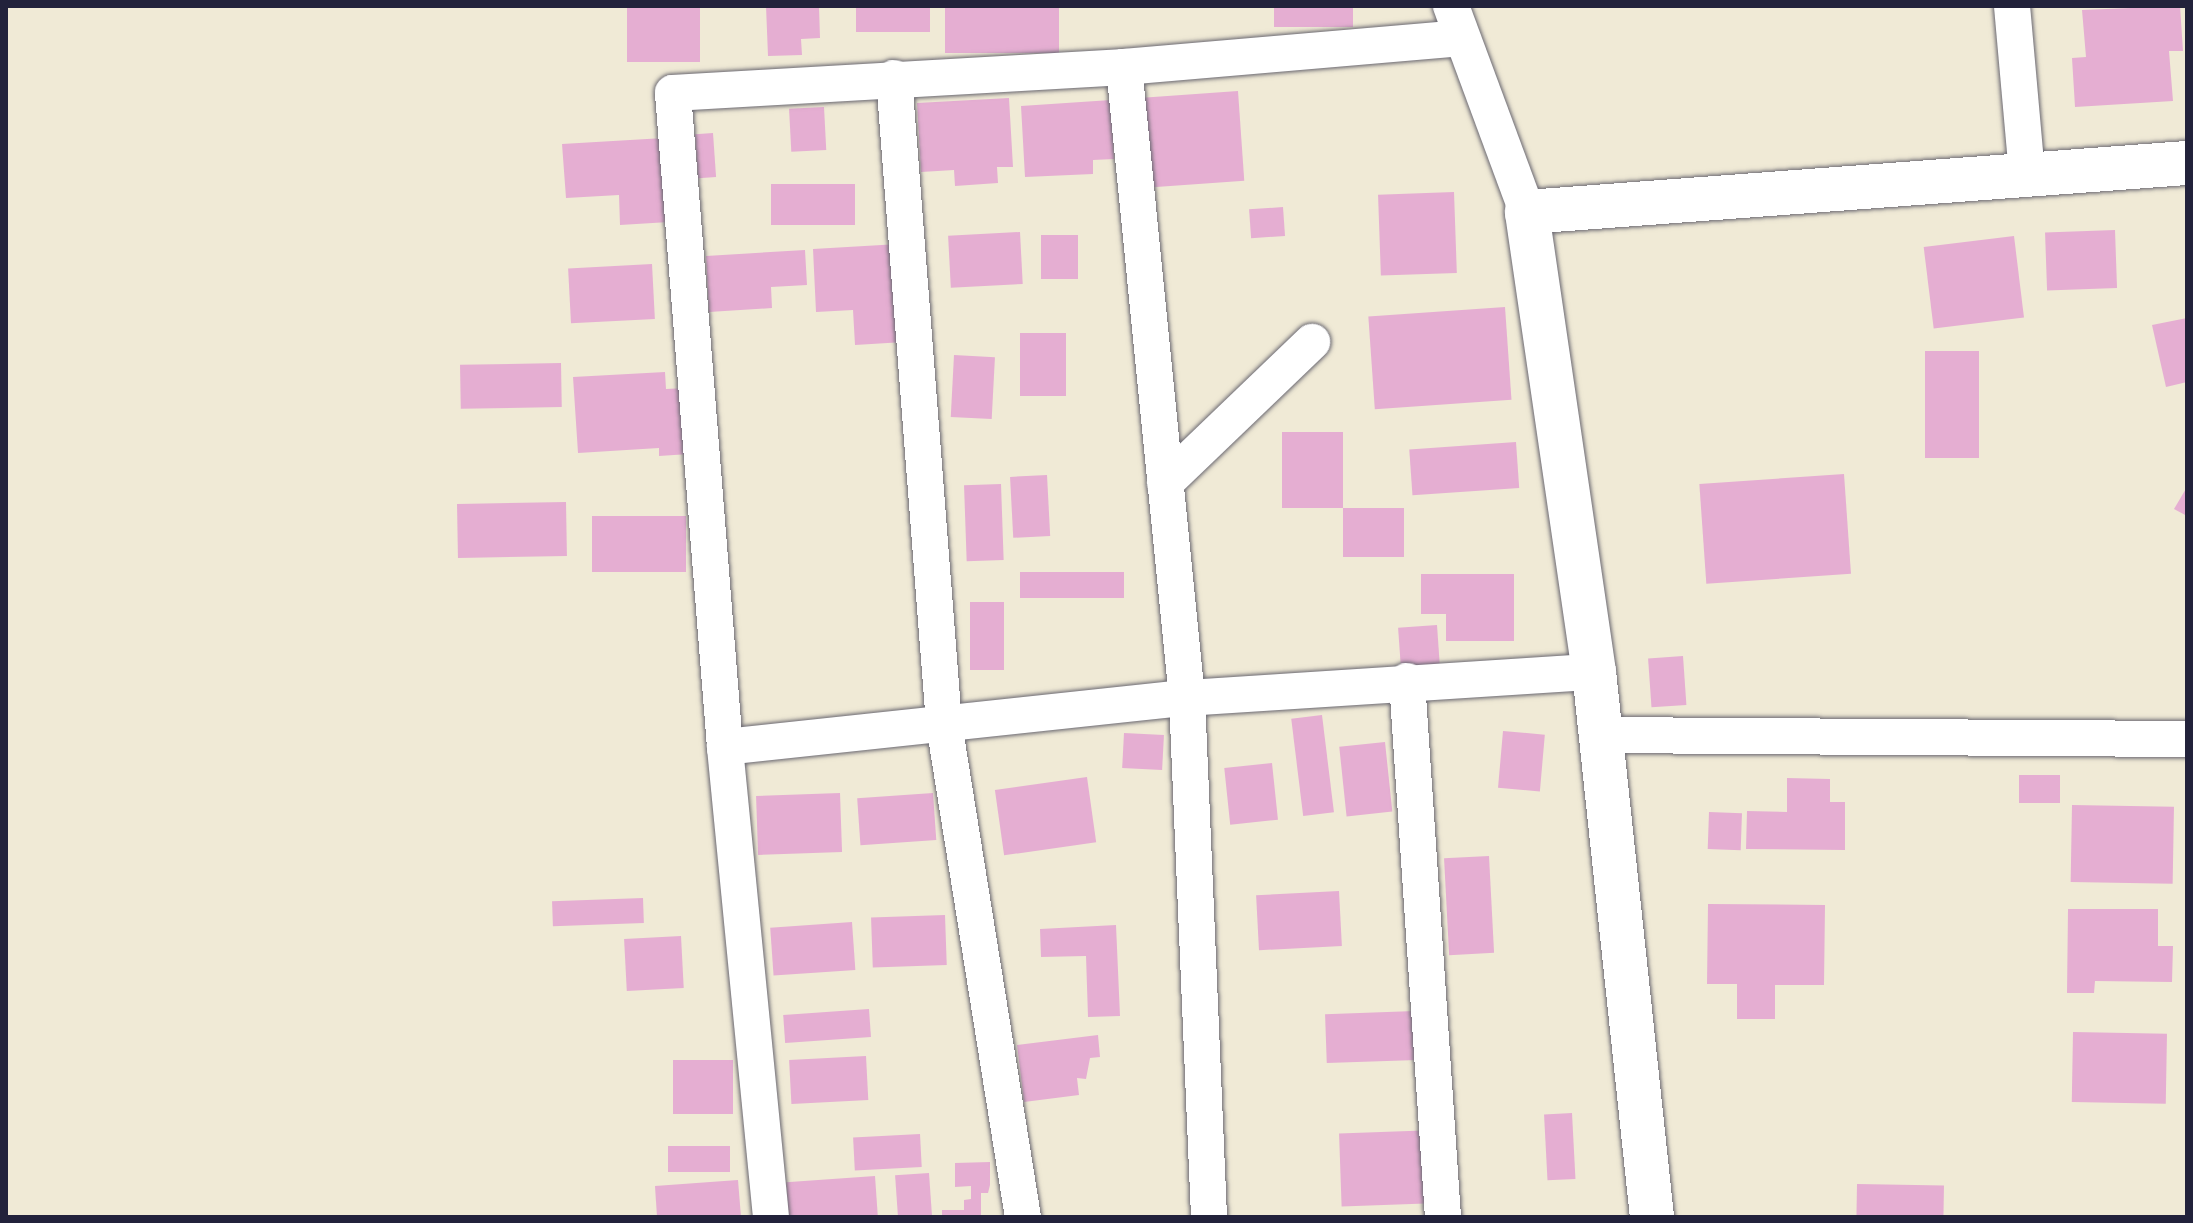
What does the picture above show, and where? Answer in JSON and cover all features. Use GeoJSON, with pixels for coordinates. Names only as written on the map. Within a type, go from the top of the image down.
{"type":"FeatureCollection","features":[{"type":"Feature","properties":{"kind":"street"},"geometry":{"type":"LineString","coordinates":[[2012,6],[2027,174]]}},
{"type":"Feature","properties":{"kind":"street"},"geometry":{"type":"LineString","coordinates":[[771,1217],[725,747],[673,93],[1124,67],[1455,22],[1527,212],[1594,672],[1652,1217]]}},
{"type":"Feature","properties":{"kind":"street"},"geometry":{"type":"LineString","coordinates":[[1124,67],[1187,698],[1209,1217]]}},
{"type":"Feature","properties":{"kind":"street"},"geometry":{"type":"LineString","coordinates":[[894,78],[944,724],[1023,1217]]}},
{"type":"Feature","properties":{"kind":"street"},"geometry":{"type":"LineString","coordinates":[[1527,212],[2187,163]]}},
{"type":"Feature","properties":{"kind":"street"},"geometry":{"type":"LineString","coordinates":[[1165,483],[1312,342]]}},
{"type":"Feature","properties":{"kind":"street"},"geometry":{"type":"LineString","coordinates":[[725,747],[1187,698],[1407,681],[1594,672]]}},
{"type":"Feature","properties":{"kind":"street"},"geometry":{"type":"LineString","coordinates":[[1407,681],[1443,1217]]}},
{"type":"Feature","properties":{"kind":"street"},"geometry":{"type":"LineString","coordinates":[[1599,735],[2187,739]]}},
{"type":"Feature","properties":{"kind":"building"},"geometry":{"type":"Polygon","coordinates":[[[627,6],[700,6],[700,62],[627,62],[627,6]]]}},
{"type":"Feature","properties":{"kind":"building"},"geometry":{"type":"Polygon","coordinates":[[[766,6],[819,6],[820,38],[801,39],[802,55],[768,56],[766,6]]]}},
{"type":"Feature","properties":{"kind":"building"},"geometry":{"type":"Polygon","coordinates":[[[856,6],[930,6],[930,32],[856,32],[856,6]]]}},
{"type":"Feature","properties":{"kind":"building"},"geometry":{"type":"Polygon","coordinates":[[[945,6],[1059,6],[1059,53],[945,53],[945,6]]]}},
{"type":"Feature","properties":{"kind":"building"},"geometry":{"type":"Polygon","coordinates":[[[1274,6],[1353,6],[1353,27],[1274,27],[1274,6]]]}},
{"type":"Feature","properties":{"kind":"building"},"geometry":{"type":"Polygon","coordinates":[[[2180,6],[2183,51],[2169,51],[2173,101],[2075,107],[2072,58],[2086,57],[2082,10],[2180,6]]]}},
{"type":"Feature","properties":{"kind":"building"},"geometry":{"type":"Polygon","coordinates":[[[1238,91],[1244,181],[1146,188],[1139,98],[1238,91]]]}},
{"type":"Feature","properties":{"kind":"building"},"geometry":{"type":"Polygon","coordinates":[[[1009,98],[1013,167],[997,167],[998,183],[955,186],[954,170],[921,172],[917,103],[1009,98]]]}},
{"type":"Feature","properties":{"kind":"building"},"geometry":{"type":"Polygon","coordinates":[[[1111,100],[1114,159],[1093,160],[1093,174],[1025,177],[1021,106],[1111,100]]]}},
{"type":"Feature","properties":{"kind":"building"},"geometry":{"type":"Polygon","coordinates":[[[824,107],[826,150],[791,152],[789,109],[824,107]]]}},
{"type":"Feature","properties":{"kind":"building"},"geometry":{"type":"Polygon","coordinates":[[[713,133],[716,177],[698,178],[695,134],[713,133]]]}},
{"type":"Feature","properties":{"kind":"building"},"geometry":{"type":"Polygon","coordinates":[[[664,138],[669,222],[620,225],[619,195],[566,198],[562,144],[664,138]]]}},
{"type":"Feature","properties":{"kind":"building"},"geometry":{"type":"Polygon","coordinates":[[[771,184],[855,184],[855,225],[771,225],[771,184]]]}},
{"type":"Feature","properties":{"kind":"building"},"geometry":{"type":"Polygon","coordinates":[[[1454,192],[1457,273],[1381,276],[1378,195],[1454,192]]]}},
{"type":"Feature","properties":{"kind":"building"},"geometry":{"type":"Polygon","coordinates":[[[1283,207],[1285,236],[1251,238],[1249,209],[1283,207]]]}},
{"type":"Feature","properties":{"kind":"building"},"geometry":{"type":"Polygon","coordinates":[[[2115,230],[2117,288],[2047,290],[2045,232],[2115,230]]]}},
{"type":"Feature","properties":{"kind":"building"},"geometry":{"type":"Polygon","coordinates":[[[1020,232],[1023,284],[951,288],[948,236],[1020,232]]]}},
{"type":"Feature","properties":{"kind":"building"},"geometry":{"type":"Polygon","coordinates":[[[1041,235],[1078,235],[1078,279],[1041,279],[1041,235]]]}},
{"type":"Feature","properties":{"kind":"building"},"geometry":{"type":"Polygon","coordinates":[[[2014,236],[2024,317],[1934,328],[1924,247],[2014,236]]]}},
{"type":"Feature","properties":{"kind":"building"},"geometry":{"type":"Polygon","coordinates":[[[899,244],[904,342],[855,345],[853,310],[816,312],[813,249],[899,244]]]}},
{"type":"Feature","properties":{"kind":"building"},"geometry":{"type":"Polygon","coordinates":[[[805,250],[807,285],[771,287],[772,308],[709,312],[706,256],[805,250]]]}},
{"type":"Feature","properties":{"kind":"building"},"geometry":{"type":"Polygon","coordinates":[[[652,264],[655,319],[571,323],[568,268],[652,264]]]}},
{"type":"Feature","properties":{"kind":"building"},"geometry":{"type":"Polygon","coordinates":[[[1505,307],[1511,400],[1375,409],[1368,317],[1505,307]]]}},
{"type":"Feature","properties":{"kind":"building"},"geometry":{"type":"Polygon","coordinates":[[[2187,318],[2187,382],[2166,387],[2152,325],[2187,318]]]}},
{"type":"Feature","properties":{"kind":"building"},"geometry":{"type":"Polygon","coordinates":[[[1020,333],[1066,333],[1066,396],[1020,396],[1020,333]]]}},
{"type":"Feature","properties":{"kind":"building"},"geometry":{"type":"Polygon","coordinates":[[[1925,351],[1979,351],[1979,458],[1925,458],[1925,351]]]}},
{"type":"Feature","properties":{"kind":"building"},"geometry":{"type":"Polygon","coordinates":[[[954,355],[995,357],[992,419],[951,417],[954,355]]]}},
{"type":"Feature","properties":{"kind":"building"},"geometry":{"type":"Polygon","coordinates":[[[561,363],[562,407],[461,409],[460,365],[561,363]]]}},
{"type":"Feature","properties":{"kind":"building"},"geometry":{"type":"Polygon","coordinates":[[[665,372],[666,389],[685,388],[689,454],[659,456],[659,448],[578,453],[573,377],[665,372]]]}},
{"type":"Feature","properties":{"kind":"building"},"geometry":{"type":"Polygon","coordinates":[[[1282,432],[1343,432],[1343,508],[1282,508],[1282,432]]]}},
{"type":"Feature","properties":{"kind":"building"},"geometry":{"type":"Polygon","coordinates":[[[1516,442],[1519,488],[1412,495],[1409,449],[1516,442]]]}},
{"type":"Feature","properties":{"kind":"building"},"geometry":{"type":"Polygon","coordinates":[[[1844,474],[1851,574],[1706,584],[1699,484],[1844,474]]]}},
{"type":"Feature","properties":{"kind":"building"},"geometry":{"type":"Polygon","coordinates":[[[1047,475],[1050,536],[1013,538],[1010,477],[1047,475]]]}},
{"type":"Feature","properties":{"kind":"building"},"geometry":{"type":"Polygon","coordinates":[[[1001,484],[1004,560],[967,561],[964,485],[1001,484]]]}},
{"type":"Feature","properties":{"kind":"building"},"geometry":{"type":"Polygon","coordinates":[[[2187,487],[2187,516],[2174,509],[2187,487]]]}},
{"type":"Feature","properties":{"kind":"building"},"geometry":{"type":"Polygon","coordinates":[[[566,502],[567,556],[458,558],[457,504],[566,502]]]}},
{"type":"Feature","properties":{"kind":"building"},"geometry":{"type":"Polygon","coordinates":[[[1343,508],[1404,508],[1404,557],[1343,557],[1343,508]]]}},
{"type":"Feature","properties":{"kind":"building"},"geometry":{"type":"Polygon","coordinates":[[[592,516],[686,516],[686,572],[592,572],[592,516]]]}},
{"type":"Feature","properties":{"kind":"building"},"geometry":{"type":"Polygon","coordinates":[[[1020,572],[1124,572],[1124,598],[1020,598],[1020,572]]]}},
{"type":"Feature","properties":{"kind":"building"},"geometry":{"type":"Polygon","coordinates":[[[1421,574],[1514,574],[1514,641],[1446,641],[1446,614],[1421,614],[1421,574]]]}},
{"type":"Feature","properties":{"kind":"building"},"geometry":{"type":"Polygon","coordinates":[[[970,602],[1004,602],[1004,670],[970,670],[970,602]]]}},
{"type":"Feature","properties":{"kind":"building"},"geometry":{"type":"Polygon","coordinates":[[[1437,625],[1440,665],[1401,668],[1398,628],[1437,625]]]}},
{"type":"Feature","properties":{"kind":"building"},"geometry":{"type":"Polygon","coordinates":[[[1683,656],[1686,705],[1652,707],[1648,658],[1683,656]]]}},
{"type":"Feature","properties":{"kind":"building"},"geometry":{"type":"Polygon","coordinates":[[[1322,715],[1334,812],[1303,816],[1291,719],[1322,715]]]}},
{"type":"Feature","properties":{"kind":"building"},"geometry":{"type":"Polygon","coordinates":[[[1503,731],[1545,735],[1540,791],[1498,788],[1503,731]]]}},
{"type":"Feature","properties":{"kind":"building"},"geometry":{"type":"Polygon","coordinates":[[[1124,733],[1164,735],[1162,770],[1122,768],[1124,733]]]}},
{"type":"Feature","properties":{"kind":"building"},"geometry":{"type":"Polygon","coordinates":[[[1385,742],[1392,812],[1347,816],[1339,747],[1385,742]]]}},
{"type":"Feature","properties":{"kind":"building"},"geometry":{"type":"Polygon","coordinates":[[[1272,763],[1278,820],[1230,825],[1224,768],[1272,763]]]}},
{"type":"Feature","properties":{"kind":"building"},"geometry":{"type":"Polygon","coordinates":[[[2019,775],[2060,775],[2060,803],[2019,803],[2019,775]]]}},
{"type":"Feature","properties":{"kind":"building"},"geometry":{"type":"Polygon","coordinates":[[[1087,777],[1096,842],[1004,855],[995,790],[1087,777]]]}},
{"type":"Feature","properties":{"kind":"building"},"geometry":{"type":"Polygon","coordinates":[[[1787,778],[1830,779],[1830,802],[1845,802],[1845,850],[1746,849],[1747,811],[1787,812],[1787,778]]]}},
{"type":"Feature","properties":{"kind":"building"},"geometry":{"type":"Polygon","coordinates":[[[840,793],[842,852],[758,855],[756,796],[840,793]]]}},
{"type":"Feature","properties":{"kind":"building"},"geometry":{"type":"Polygon","coordinates":[[[933,793],[936,840],[860,845],[857,798],[933,793]]]}},
{"type":"Feature","properties":{"kind":"building"},"geometry":{"type":"Polygon","coordinates":[[[2072,805],[2174,807],[2173,884],[2071,882],[2072,805]]]}},
{"type":"Feature","properties":{"kind":"building"},"geometry":{"type":"Polygon","coordinates":[[[1709,812],[1742,813],[1741,850],[1708,849],[1709,812]]]}},
{"type":"Feature","properties":{"kind":"building"},"geometry":{"type":"Polygon","coordinates":[[[1489,856],[1494,953],[1449,955],[1444,858],[1489,856]]]}},
{"type":"Feature","properties":{"kind":"building"},"geometry":{"type":"Polygon","coordinates":[[[1339,891],[1342,946],[1259,950],[1256,895],[1339,891]]]}},
{"type":"Feature","properties":{"kind":"building"},"geometry":{"type":"Polygon","coordinates":[[[643,898],[644,923],[553,926],[552,901],[643,898]]]}},
{"type":"Feature","properties":{"kind":"building"},"geometry":{"type":"Polygon","coordinates":[[[1708,904],[1825,905],[1824,985],[1775,985],[1775,1019],[1737,1019],[1737,984],[1707,984],[1708,904]]]}},
{"type":"Feature","properties":{"kind":"building"},"geometry":{"type":"Polygon","coordinates":[[[2068,909],[2158,909],[2158,946],[2173,946],[2172,982],[2095,981],[2094,993],[2067,993],[2068,909]]]}},
{"type":"Feature","properties":{"kind":"building"},"geometry":{"type":"Polygon","coordinates":[[[945,915],[947,965],[873,968],[871,918],[945,915]]]}},
{"type":"Feature","properties":{"kind":"building"},"geometry":{"type":"Polygon","coordinates":[[[852,922],[855,970],[774,976],[770,928],[852,922]]]}},
{"type":"Feature","properties":{"kind":"building"},"geometry":{"type":"Polygon","coordinates":[[[1116,925],[1120,1016],[1088,1017],[1086,956],[1041,957],[1040,929],[1116,925]]]}},
{"type":"Feature","properties":{"kind":"building"},"geometry":{"type":"Polygon","coordinates":[[[681,936],[684,988],[627,991],[624,939],[681,936]]]}},
{"type":"Feature","properties":{"kind":"building"},"geometry":{"type":"Polygon","coordinates":[[[869,1009],[871,1037],[785,1043],[783,1015],[869,1009]]]}},
{"type":"Feature","properties":{"kind":"building"},"geometry":{"type":"Polygon","coordinates":[[[1415,1011],[1417,1060],[1327,1063],[1325,1014],[1415,1011]]]}},
{"type":"Feature","properties":{"kind":"building"},"geometry":{"type":"Polygon","coordinates":[[[2073,1032],[2167,1034],[2166,1104],[2072,1102],[2073,1032]]]}},
{"type":"Feature","properties":{"kind":"building"},"geometry":{"type":"Polygon","coordinates":[[[1098,1035],[1100,1057],[1090,1058],[1086,1079],[1077,1078],[1079,1095],[1024,1102],[1017,1045],[1098,1035]]]}},
{"type":"Feature","properties":{"kind":"building"},"geometry":{"type":"Polygon","coordinates":[[[866,1056],[868,1100],[791,1104],[789,1060],[866,1056]]]}},
{"type":"Feature","properties":{"kind":"building"},"geometry":{"type":"Polygon","coordinates":[[[673,1060],[733,1060],[733,1114],[673,1114],[673,1060]]]}},
{"type":"Feature","properties":{"kind":"building"},"geometry":{"type":"Polygon","coordinates":[[[1572,1113],[1575,1179],[1547,1180],[1544,1114],[1572,1113]]]}},
{"type":"Feature","properties":{"kind":"building"},"geometry":{"type":"Polygon","coordinates":[[[1437,1130],[1440,1203],[1342,1206],[1339,1133],[1437,1130]]]}},
{"type":"Feature","properties":{"kind":"building"},"geometry":{"type":"Polygon","coordinates":[[[920,1134],[922,1167],[855,1170],[853,1138],[920,1134]]]}},
{"type":"Feature","properties":{"kind":"building"},"geometry":{"type":"Polygon","coordinates":[[[668,1146],[730,1146],[730,1172],[668,1172],[668,1146]]]}},
{"type":"Feature","properties":{"kind":"building"},"geometry":{"type":"Polygon","coordinates":[[[990,1162],[988,1193],[981,1193],[981,1217],[942,1217],[942,1210],[964,1210],[964,1200],[971,1199],[971,1186],[955,1187],[955,1163],[990,1162]]]}},
{"type":"Feature","properties":{"kind":"building"},"geometry":{"type":"Polygon","coordinates":[[[929,1173],[932,1217],[898,1217],[895,1175],[929,1173]]]}},
{"type":"Feature","properties":{"kind":"building"},"geometry":{"type":"Polygon","coordinates":[[[875,1176],[878,1217],[789,1217],[786,1182],[875,1176]]]}},
{"type":"Feature","properties":{"kind":"building"},"geometry":{"type":"Polygon","coordinates":[[[738,1180],[741,1217],[657,1217],[655,1186],[738,1180]]]}},
{"type":"Feature","properties":{"kind":"building"},"geometry":{"type":"Polygon","coordinates":[[[1857,1184],[1944,1186],[1943,1217],[1856,1217],[1857,1184]]]}}]}
